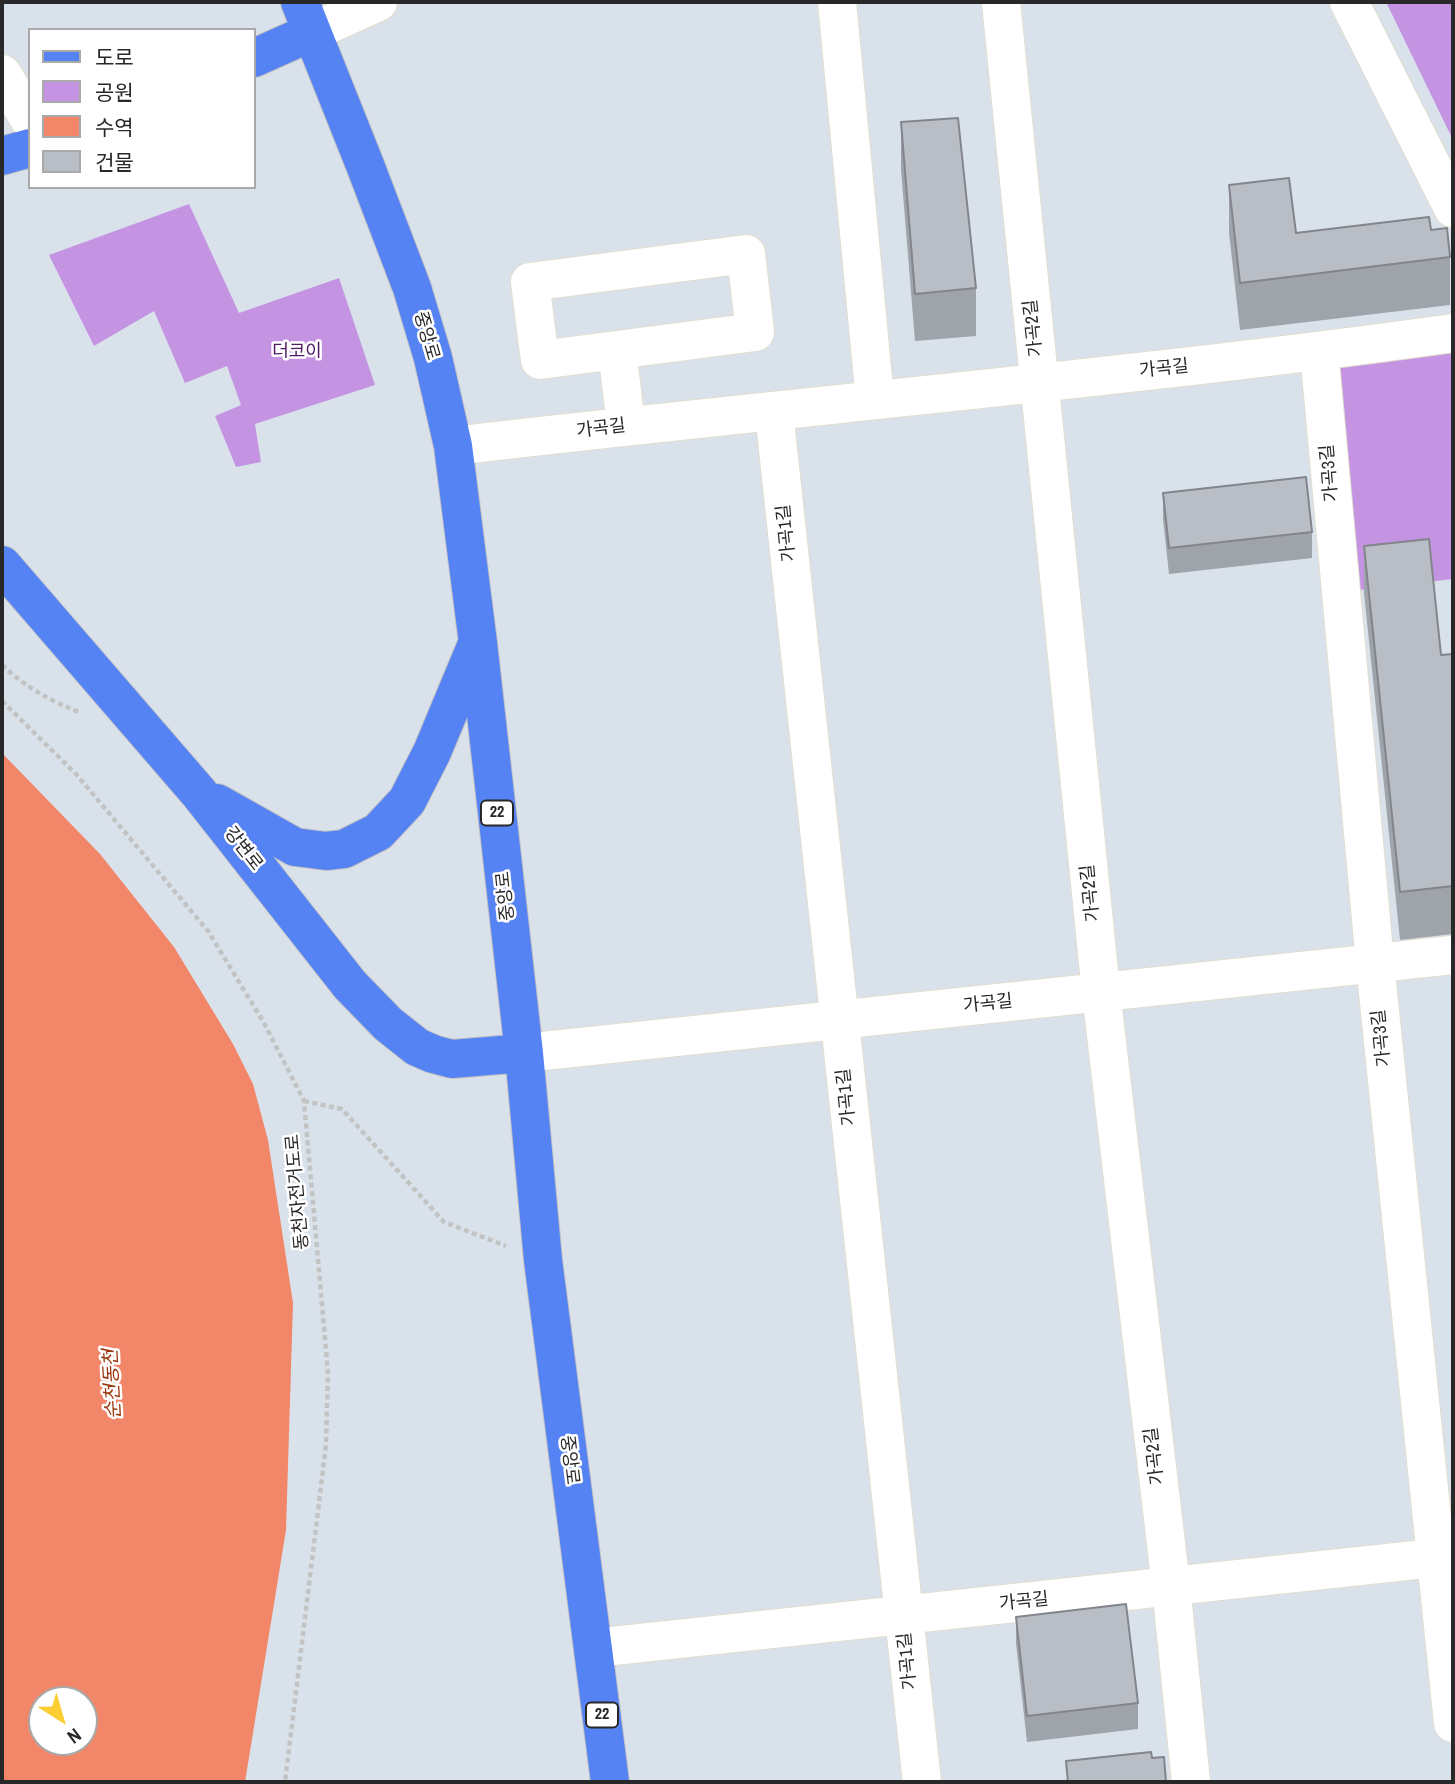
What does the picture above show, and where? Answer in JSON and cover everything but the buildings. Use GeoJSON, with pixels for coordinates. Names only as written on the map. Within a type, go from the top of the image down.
{"type":"FeatureCollection","features":[{"type":"Feature","properties":{"kind":"main road"},"geometry":{"type":"LineString","coordinates":[[256,56],[306,17]]}},
{"type":"Feature","properties":{"kind":"main road","name":"중앙로"},"geometry":{"type":"LineString","coordinates":[[306,17],[412,288],[433,358],[453,446],[524,1053],[543,1260],[610,1782]]}},
{"type":"Feature","properties":{"kind":"main road"},"geometry":{"type":"LineString","coordinates":[[2,156],[28,149]]}},
{"type":"Feature","properties":{"kind":"main road","name":"강변로"},"geometry":{"type":"LineString","coordinates":[[2,565],[200,793],[350,985],[388,1024],[417,1047],[452,1059],[524,1053]]}},
{"type":"Feature","properties":{"kind":"main road"},"geometry":{"type":"LineString","coordinates":[[200,793],[295,846],[326,851],[344,849],[377,832],[407,801],[432,752],[478,643]]}},
{"type":"Feature","properties":{"kind":"street"},"geometry":{"type":"LineString","coordinates":[[306,17],[378,2]]}},
{"type":"Feature","properties":{"kind":"street"},"geometry":{"type":"LineString","coordinates":[[837,2],[875,400]]}},
{"type":"Feature","properties":{"kind":"street","name":"가곡2길"},"geometry":{"type":"LineString","coordinates":[[1001,2],[1101,992],[1171,1586],[1191,1782]]}},
{"type":"Feature","properties":{"kind":"street"},"geometry":{"type":"LineString","coordinates":[[1349,2],[1453,208]]}},
{"type":"Feature","properties":{"kind":"street"},"geometry":{"type":"LineString","coordinates":[[2,74],[28,117]]}},
{"type":"Feature","properties":{"kind":"street"},"geometry":{"type":"LineString","coordinates":[[746,254],[755,332],[617,350],[540,360],[530,282],[746,254]]}},
{"type":"Feature","properties":{"kind":"street","name":"가곡길"},"geometry":{"type":"LineString","coordinates":[[453,446],[626,425],[774,412],[1319,352],[1453,333]]}},
{"type":"Feature","properties":{"kind":"street"},"geometry":{"type":"LineString","coordinates":[[617,350],[626,425]]}},
{"type":"Feature","properties":{"kind":"street","name":"가곡3길"},"geometry":{"type":"LineString","coordinates":[[1319,352],[1375,963],[1444,1557],[1453,1723]]}},
{"type":"Feature","properties":{"kind":"street","name":"가곡1길"},"geometry":{"type":"LineString","coordinates":[[774,412],[922,1782]]}},
{"type":"Feature","properties":{"kind":"street","name":"가곡길"},"geometry":{"type":"LineString","coordinates":[[524,1053],[1453,955]]}},
{"type":"Feature","properties":{"kind":"street","name":"가곡길"},"geometry":{"type":"LineString","coordinates":[[594,1648],[1444,1557]]}},
{"type":"Feature","properties":{"kind":"path","name":"동천자전거도로"},"geometry":{"type":"LineString","coordinates":[[2,701],[76,774],[208,931],[264,1023],[304,1101],[328,1373],[326,1445],[285,1782]]}},
{"type":"Feature","properties":{"kind":"path"},"geometry":{"type":"LineString","coordinates":[[304,1101],[342,1109],[444,1222],[543,1260]]}},
{"type":"Feature","properties":{"kind":"green space"},"geometry":{"type":"Polygon","coordinates":[[[1386,2],[1453,2],[1453,140],[1386,2]]]}},
{"type":"Feature","properties":{"kind":"green space","name":"더코이"},"geometry":{"type":"Polygon","coordinates":[[[189,204],[239,313],[339,278],[375,385],[255,424],[261,462],[236,467],[215,416],[241,405],[227,366],[185,383],[154,311],[94,346],[49,255],[189,204]]]}},
{"type":"Feature","properties":{"kind":"green space"},"geometry":{"type":"Polygon","coordinates":[[[1453,349],[1453,579],[1359,590],[1332,364],[1453,349]]]}},
{"type":"Feature","properties":{"kind":"water","name":"순천동천"},"geometry":{"type":"Polygon","coordinates":[[[2,753],[100,854],[174,947],[233,1044],[253,1084],[268,1140],[293,1303],[286,1530],[245,1782],[2,1782],[2,753]]]}}]}
